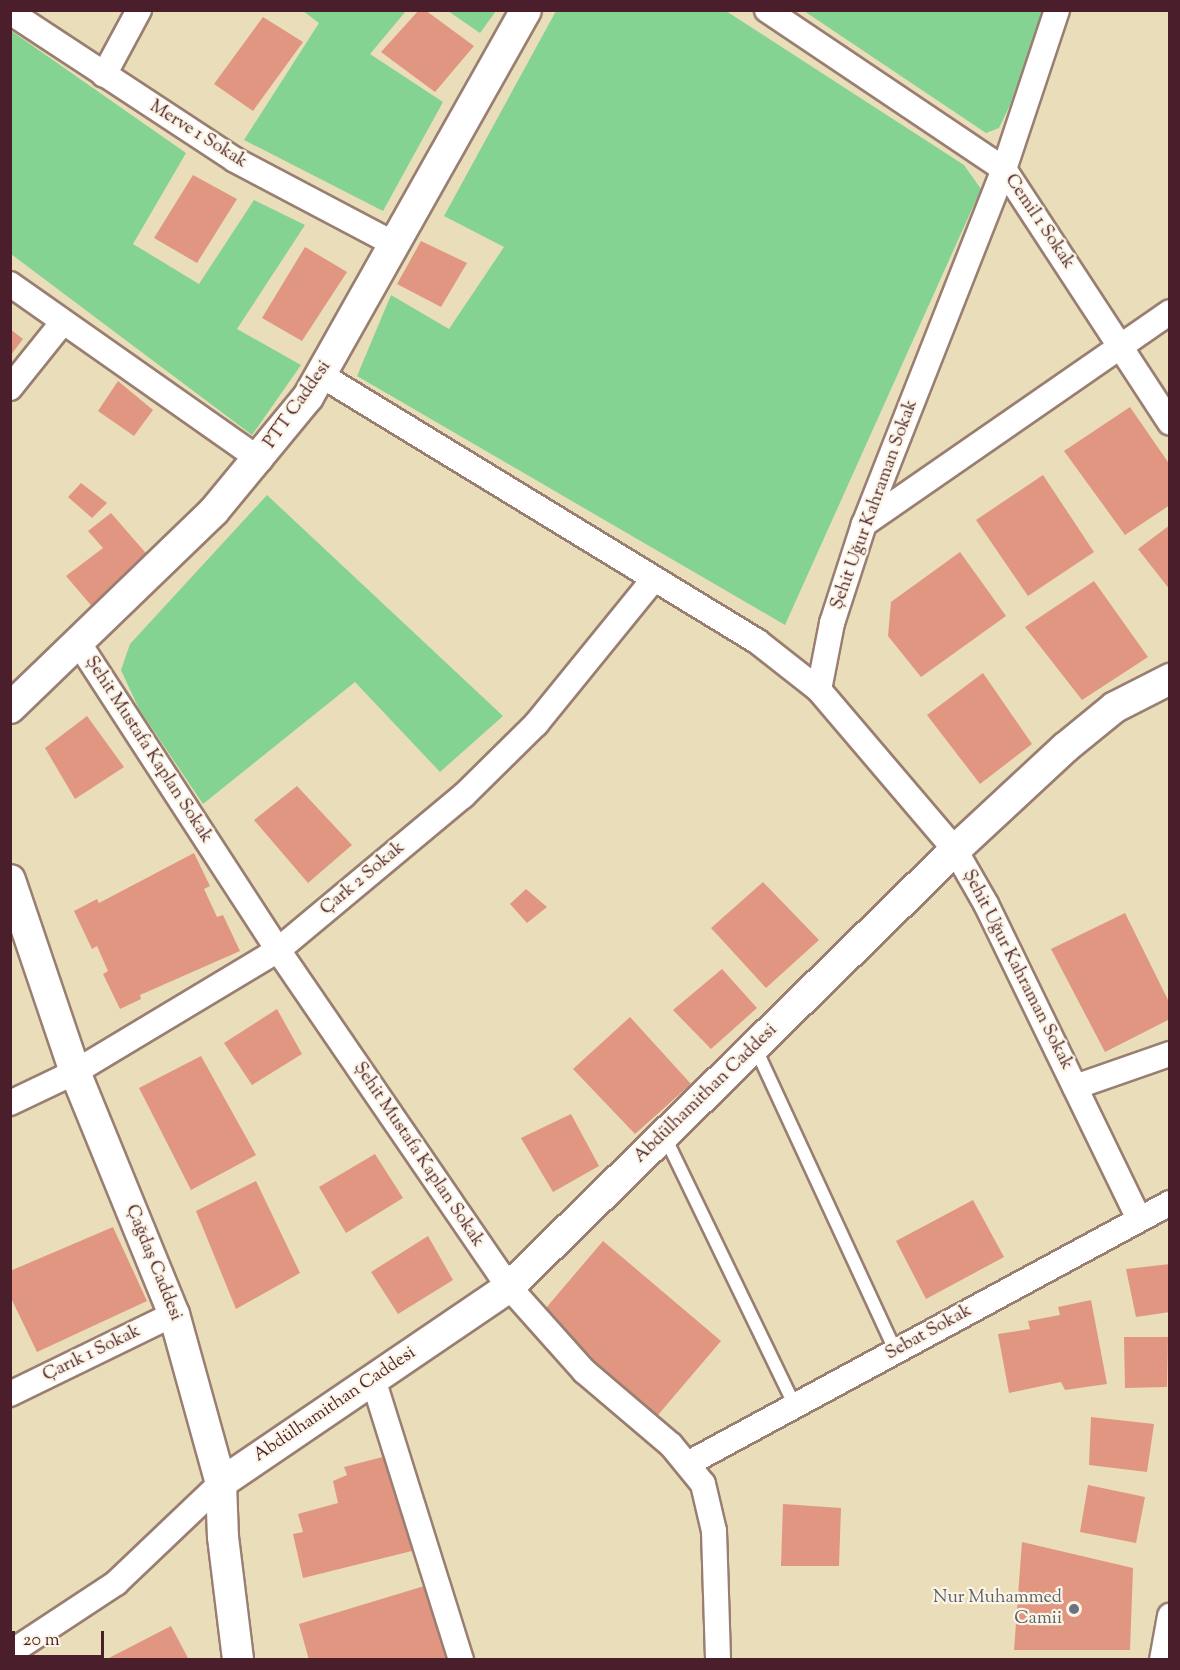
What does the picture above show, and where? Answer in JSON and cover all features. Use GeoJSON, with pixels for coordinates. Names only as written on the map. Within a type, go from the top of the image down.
{"type":"FeatureCollection","features":[{"type":"Feature","properties":{"kind":"street"},"geometry":{"type":"LineString","coordinates":[[104,75],[139,10]]}},
{"type":"Feature","properties":{"kind":"street","name":"PTT Caddesi"},"geometry":{"type":"LineString","coordinates":[[10,708],[214,511],[260,460],[321,375],[526,10]]}},
{"type":"Feature","properties":{"kind":"street","name":"Cemil 1 Sokak"},"geometry":{"type":"LineString","coordinates":[[767,10],[1004,169],[1122,346],[1170,423]]}},
{"type":"Feature","properties":{"kind":"street","name":"Şehit Uğur Kahraman Sokak"},"geometry":{"type":"LineString","coordinates":[[1057,10],[1004,169],[864,524],[832,623],[819,690],[955,850],[986,904],[1138,1217]]}},
{"type":"Feature","properties":{"kind":"street","name":"Merve 1 Sokak"},"geometry":{"type":"LineString","coordinates":[[10,12],[236,160],[393,244]]}},
{"type":"Feature","properties":{"kind":"street"},"geometry":{"type":"LineString","coordinates":[[10,284],[260,460]]}},
{"type":"Feature","properties":{"kind":"street"},"geometry":{"type":"LineString","coordinates":[[864,524],[1170,312]]}},
{"type":"Feature","properties":{"kind":"street"},"geometry":{"type":"LineString","coordinates":[[10,388],[62,322]]}},
{"type":"Feature","properties":{"kind":"street"},"geometry":{"type":"LineString","coordinates":[[321,375],[758,642],[819,690]]}},
{"type":"Feature","properties":{"kind":"street","name":"Çark 2 Sokak"},"geometry":{"type":"LineString","coordinates":[[10,1103],[75,1072],[278,950],[463,795],[536,724],[654,579]]}},
{"type":"Feature","properties":{"kind":"street","name":"Şehit Mustafa Kaplan Sokak"},"geometry":{"type":"LineString","coordinates":[[78,642],[278,950],[509,1287],[584,1371],[689,1463],[703,1484],[714,1531],[718,1659]]}},
{"type":"Feature","properties":{"kind":"street","name":"Abdülhamithan Caddesi"},"geometry":{"type":"LineString","coordinates":[[221,1483],[509,1287],[955,850],[1066,747],[1115,707],[1165,679]]}},
{"type":"Feature","properties":{"kind":"street","name":"Çağdaş Caddesi"},"geometry":{"type":"LineString","coordinates":[[10,880],[75,1072],[174,1314],[221,1483],[223,1537],[238,1659]]}},
{"type":"Feature","properties":{"kind":"street"},"geometry":{"type":"LineString","coordinates":[[1075,1087],[1170,1054]]}},
{"type":"Feature","properties":{"kind":"street","name":"Sebat Sokak"},"geometry":{"type":"LineString","coordinates":[[689,1463],[896,1352],[1138,1217],[1170,1203]]}},
{"type":"Feature","properties":{"kind":"street","name":"Çarık 1 Sokak"},"geometry":{"type":"LineString","coordinates":[[10,1394],[174,1314]]}},
{"type":"Feature","properties":{"kind":"street"},"geometry":{"type":"LineString","coordinates":[[374,1379],[461,1659]]}},
{"type":"Feature","properties":{"kind":"street"},"geometry":{"type":"LineString","coordinates":[[10,1653],[117,1583],[221,1483]]}},
{"type":"Feature","properties":{"kind":"street"},"geometry":{"type":"LineString","coordinates":[[1162,1659],[1170,1616]]}},
{"type":"Feature","properties":{"kind":"lane"},"geometry":{"type":"LineString","coordinates":[[754,1046],[896,1352]]}},
{"type":"Feature","properties":{"kind":"lane"},"geometry":{"type":"LineString","coordinates":[[664,1135],[795,1406]]}},
{"type":"Feature","properties":{"kind":"green space"},"geometry":{"type":"Polygon","coordinates":[[[303,11],[406,11],[370,54],[443,102],[383,211],[244,140],[319,23],[303,11]]]}},
{"type":"Feature","properties":{"kind":"green space"},"geometry":{"type":"Polygon","coordinates":[[[448,11],[496,11],[480,33],[448,11]]]}},
{"type":"Feature","properties":{"kind":"green space"},"geometry":{"type":"Polygon","coordinates":[[[556,11],[726,11],[964,165],[981,189],[785,625],[357,376],[391,295],[449,329],[504,247],[444,216],[556,11]]]}},
{"type":"Feature","properties":{"kind":"green space"},"geometry":{"type":"Polygon","coordinates":[[[804,11],[1042,11],[1010,105],[999,128],[986,133],[804,11]]]}},
{"type":"Feature","properties":{"kind":"green space"},"geometry":{"type":"Polygon","coordinates":[[[10,30],[186,153],[133,244],[199,284],[254,200],[305,225],[237,329],[301,365],[252,435],[11,254],[10,30]]]}},
{"type":"Feature","properties":{"kind":"green space"},"geometry":{"type":"Polygon","coordinates":[[[267,495],[503,716],[440,772],[355,682],[203,804],[139,709],[121,670],[130,644],[267,495]]]}},
{"type":"Feature","properties":{"kind":"building"},"geometry":{"type":"Polygon","coordinates":[[[419,10],[425,10],[474,46],[435,92],[381,52],[419,10]]]}},
{"type":"Feature","properties":{"kind":"building"},"geometry":{"type":"Polygon","coordinates":[[[263,17],[303,42],[253,111],[214,84],[263,17]]]}},
{"type":"Feature","properties":{"kind":"building"},"geometry":{"type":"Polygon","coordinates":[[[193,175],[237,199],[197,263],[154,238],[193,175]]]}},
{"type":"Feature","properties":{"kind":"building"},"geometry":{"type":"Polygon","coordinates":[[[421,241],[467,263],[441,307],[397,284],[421,241]]]}},
{"type":"Feature","properties":{"kind":"building"},"geometry":{"type":"Polygon","coordinates":[[[305,247],[347,272],[302,341],[262,318],[305,247]]]}},
{"type":"Feature","properties":{"kind":"building"},"geometry":{"type":"Polygon","coordinates":[[[10,329],[23,339],[10,356],[10,329]]]}},
{"type":"Feature","properties":{"kind":"building"},"geometry":{"type":"Polygon","coordinates":[[[118,381],[153,410],[134,436],[98,411],[118,381]]]}},
{"type":"Feature","properties":{"kind":"building"},"geometry":{"type":"Polygon","coordinates":[[[1130,407],[1170,465],[1170,505],[1125,535],[1064,451],[1130,407]]]}},
{"type":"Feature","properties":{"kind":"building"},"geometry":{"type":"Polygon","coordinates":[[[1043,475],[1094,552],[1028,596],[976,520],[1043,475]]]}},
{"type":"Feature","properties":{"kind":"building"},"geometry":{"type":"Polygon","coordinates":[[[81,483],[107,503],[92,518],[68,497],[81,483]]]}},
{"type":"Feature","properties":{"kind":"building"},"geometry":{"type":"Polygon","coordinates":[[[111,513],[151,559],[95,610],[66,576],[103,548],[88,531],[111,513]]]}},
{"type":"Feature","properties":{"kind":"building"},"geometry":{"type":"Polygon","coordinates":[[[1170,525],[1170,590],[1138,549],[1170,525]]]}},
{"type":"Feature","properties":{"kind":"building"},"geometry":{"type":"Polygon","coordinates":[[[960,552],[1006,616],[921,677],[888,636],[891,602],[960,552]]]}},
{"type":"Feature","properties":{"kind":"building"},"geometry":{"type":"Polygon","coordinates":[[[1094,581],[1148,657],[1082,700],[1025,627],[1094,581]]]}},
{"type":"Feature","properties":{"kind":"building"},"geometry":{"type":"Polygon","coordinates":[[[983,673],[1032,744],[980,784],[927,715],[983,673]]]}},
{"type":"Feature","properties":{"kind":"building"},"geometry":{"type":"Polygon","coordinates":[[[87,716],[124,767],[75,799],[45,748],[87,716]]]}},
{"type":"Feature","properties":{"kind":"building"},"geometry":{"type":"Polygon","coordinates":[[[297,786],[352,845],[308,883],[254,820],[297,786]]]}},
{"type":"Feature","properties":{"kind":"building"},"geometry":{"type":"Polygon","coordinates":[[[194,853],[210,886],[204,889],[217,917],[223,915],[240,951],[140,995],[141,999],[120,1009],[103,974],[108,971],[97,946],[92,949],[74,911],[97,899],[99,903],[194,853]]]}},
{"type":"Feature","properties":{"kind":"building"},"geometry":{"type":"Polygon","coordinates":[[[763,882],[819,940],[766,988],[711,928],[763,882]]]}},
{"type":"Feature","properties":{"kind":"building"},"geometry":{"type":"Polygon","coordinates":[[[526,889],[547,907],[527,923],[510,904],[526,889]]]}},
{"type":"Feature","properties":{"kind":"building"},"geometry":{"type":"Polygon","coordinates":[[[1125,913],[1170,1004],[1170,1019],[1105,1052],[1051,949],[1125,913]]]}},
{"type":"Feature","properties":{"kind":"building"},"geometry":{"type":"Polygon","coordinates":[[[722,969],[757,1008],[711,1049],[673,1010],[722,969]]]}},
{"type":"Feature","properties":{"kind":"building"},"geometry":{"type":"Polygon","coordinates":[[[277,1009],[302,1054],[252,1085],[224,1043],[277,1009]]]}},
{"type":"Feature","properties":{"kind":"building"},"geometry":{"type":"Polygon","coordinates":[[[630,1017],[691,1084],[635,1134],[573,1069],[630,1017]]]}},
{"type":"Feature","properties":{"kind":"building"},"geometry":{"type":"Polygon","coordinates":[[[201,1056],[256,1155],[191,1190],[139,1088],[201,1056]]]}},
{"type":"Feature","properties":{"kind":"building"},"geometry":{"type":"Polygon","coordinates":[[[571,1114],[599,1166],[553,1192],[521,1138],[571,1114]]]}},
{"type":"Feature","properties":{"kind":"building"},"geometry":{"type":"Polygon","coordinates":[[[375,1154],[403,1198],[346,1233],[319,1187],[375,1154]]]}},
{"type":"Feature","properties":{"kind":"building"},"geometry":{"type":"Polygon","coordinates":[[[256,1181],[300,1273],[236,1309],[196,1211],[256,1181]]]}},
{"type":"Feature","properties":{"kind":"building"},"geometry":{"type":"Polygon","coordinates":[[[973,1200],[1004,1257],[926,1299],[896,1241],[973,1200]]]}},
{"type":"Feature","properties":{"kind":"building"},"geometry":{"type":"Polygon","coordinates":[[[113,1227],[147,1301],[37,1352],[10,1296],[10,1271],[113,1227]]]}},
{"type":"Feature","properties":{"kind":"building"},"geometry":{"type":"Polygon","coordinates":[[[428,1236],[453,1280],[398,1314],[371,1272],[428,1236]]]}},
{"type":"Feature","properties":{"kind":"building"},"geometry":{"type":"Polygon","coordinates":[[[603,1241],[721,1341],[658,1415],[540,1315],[603,1241]]]}},
{"type":"Feature","properties":{"kind":"building"},"geometry":{"type":"Polygon","coordinates":[[[1170,1264],[1170,1312],[1136,1317],[1126,1269],[1170,1264]]]}},
{"type":"Feature","properties":{"kind":"building"},"geometry":{"type":"Polygon","coordinates":[[[1091,1300],[1107,1384],[1065,1390],[1061,1382],[1009,1393],[998,1334],[1030,1329],[1028,1321],[1060,1315],[1058,1307],[1091,1300]]]}},
{"type":"Feature","properties":{"kind":"building"},"geometry":{"type":"Polygon","coordinates":[[[1124,1337],[1168,1337],[1167,1387],[1125,1388],[1124,1337]]]}},
{"type":"Feature","properties":{"kind":"building"},"geometry":{"type":"Polygon","coordinates":[[[1091,1417],[1154,1424],[1147,1472],[1089,1465],[1091,1417]]]}},
{"type":"Feature","properties":{"kind":"building"},"geometry":{"type":"Polygon","coordinates":[[[394,1454],[420,1549],[303,1578],[293,1534],[303,1532],[298,1514],[338,1503],[333,1481],[347,1475],[344,1467],[394,1454]]]}},
{"type":"Feature","properties":{"kind":"building"},"geometry":{"type":"Polygon","coordinates":[[[1088,1485],[1145,1497],[1136,1543],[1080,1532],[1088,1485]]]}},
{"type":"Feature","properties":{"kind":"building"},"geometry":{"type":"Polygon","coordinates":[[[783,1504],[841,1508],[839,1566],[781,1566],[783,1504]]]}},
{"type":"Feature","properties":{"kind":"building","name":"Nur Muhammed Camii"},"geometry":{"type":"Polygon","coordinates":[[[1022,1542],[1133,1568],[1130,1650],[1014,1650],[1022,1542]]]}},
{"type":"Feature","properties":{"kind":"building"},"geometry":{"type":"Polygon","coordinates":[[[431,1584],[452,1660],[309,1660],[299,1624],[431,1584]]]}},
{"type":"Feature","properties":{"kind":"building"},"geometry":{"type":"Polygon","coordinates":[[[171,1626],[189,1660],[105,1660],[171,1626]]]}},
{"type":"Feature","properties":{"kind":"place","name":"Nur Muhammed Camii"},"geometry":{"type":"Point","coordinates":[1074,1609]}}]}
